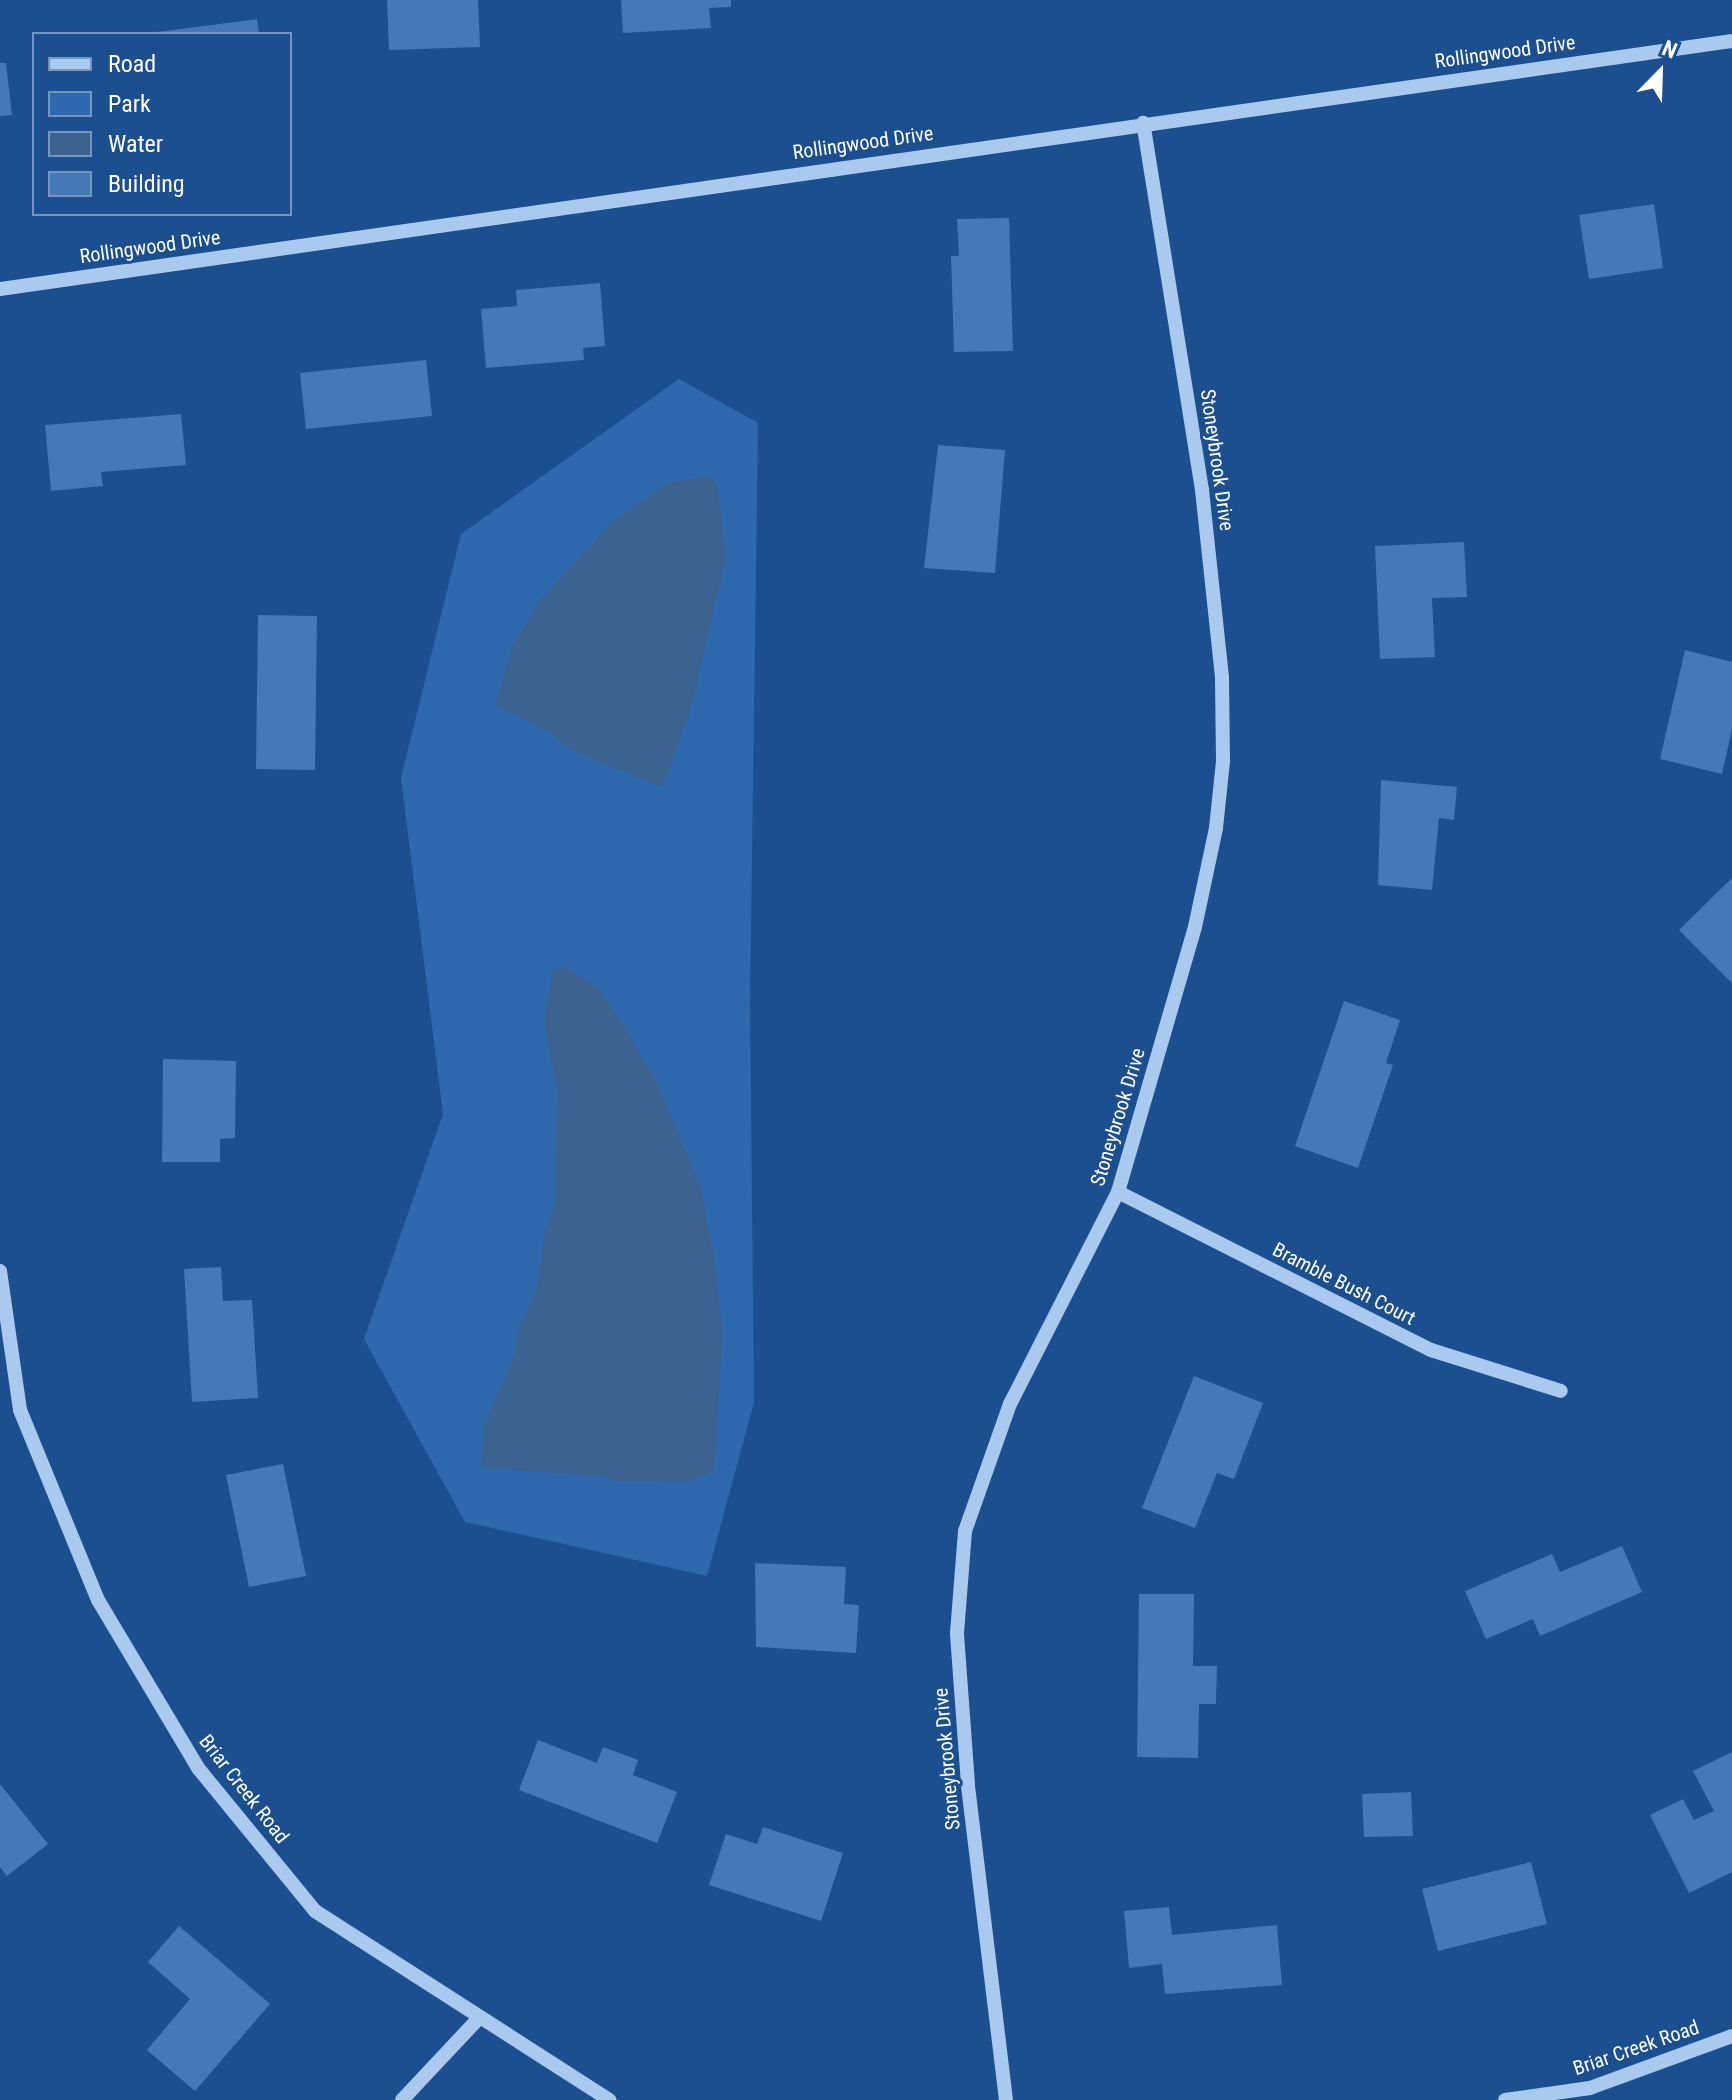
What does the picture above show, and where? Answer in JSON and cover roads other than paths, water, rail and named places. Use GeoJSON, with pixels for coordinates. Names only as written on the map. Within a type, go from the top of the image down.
{"type":"FeatureCollection","features":[{"type":"Feature","properties":{"kind":"street","name":"Rollingwood Drive"},"geometry":{"type":"LineString","coordinates":[[0,289],[1732,41]]}},
{"type":"Feature","properties":{"kind":"street","name":"Stoneybrook Drive"},"geometry":{"type":"LineString","coordinates":[[1006,2100],[968,1784],[958,1582],[978,1482],[1010,1404],[1118,1192],[1195,927],[1216,828],[1223,761],[1222,677],[1202,490],[1143,123]]}},
{"type":"Feature","properties":{"kind":"street","name":"Bramble Bush Court"},"geometry":{"type":"LineString","coordinates":[[1118,1192],[1431,1350],[1561,1391]]}},
{"type":"Feature","properties":{"kind":"street","name":"Briar Creek Road"},"geometry":{"type":"LineString","coordinates":[[0,1271],[20,1410],[98,1600],[198,1768],[315,1911],[609,2100]]}},
{"type":"Feature","properties":{"kind":"street"},"geometry":{"type":"LineString","coordinates":[[402,2100],[479,2018]]}},
{"type":"Feature","properties":{"kind":"street","name":"Briar Creek Road"},"geometry":{"type":"LineString","coordinates":[[1505,2100],[1591,2094],[1732,2036]]}},
{"type":"Feature","properties":{"kind":"water"},"geometry":{"type":"Polygon","coordinates":[[[709,477],[717,484],[726,558],[690,711],[662,788],[565,747],[555,735],[495,705],[512,647],[538,603],[613,521],[669,482],[709,477]]]}},
{"type":"Feature","properties":{"kind":"water"},"geometry":{"type":"Polygon","coordinates":[[[567,968],[599,989],[626,1030],[658,1084],[700,1186],[717,1274],[722,1335],[716,1451],[712,1471],[688,1482],[615,1481],[603,1476],[481,1468],[484,1426],[516,1351],[516,1336],[537,1286],[545,1231],[555,1206],[557,1089],[544,1024],[553,969],[567,968]]]}}]}
